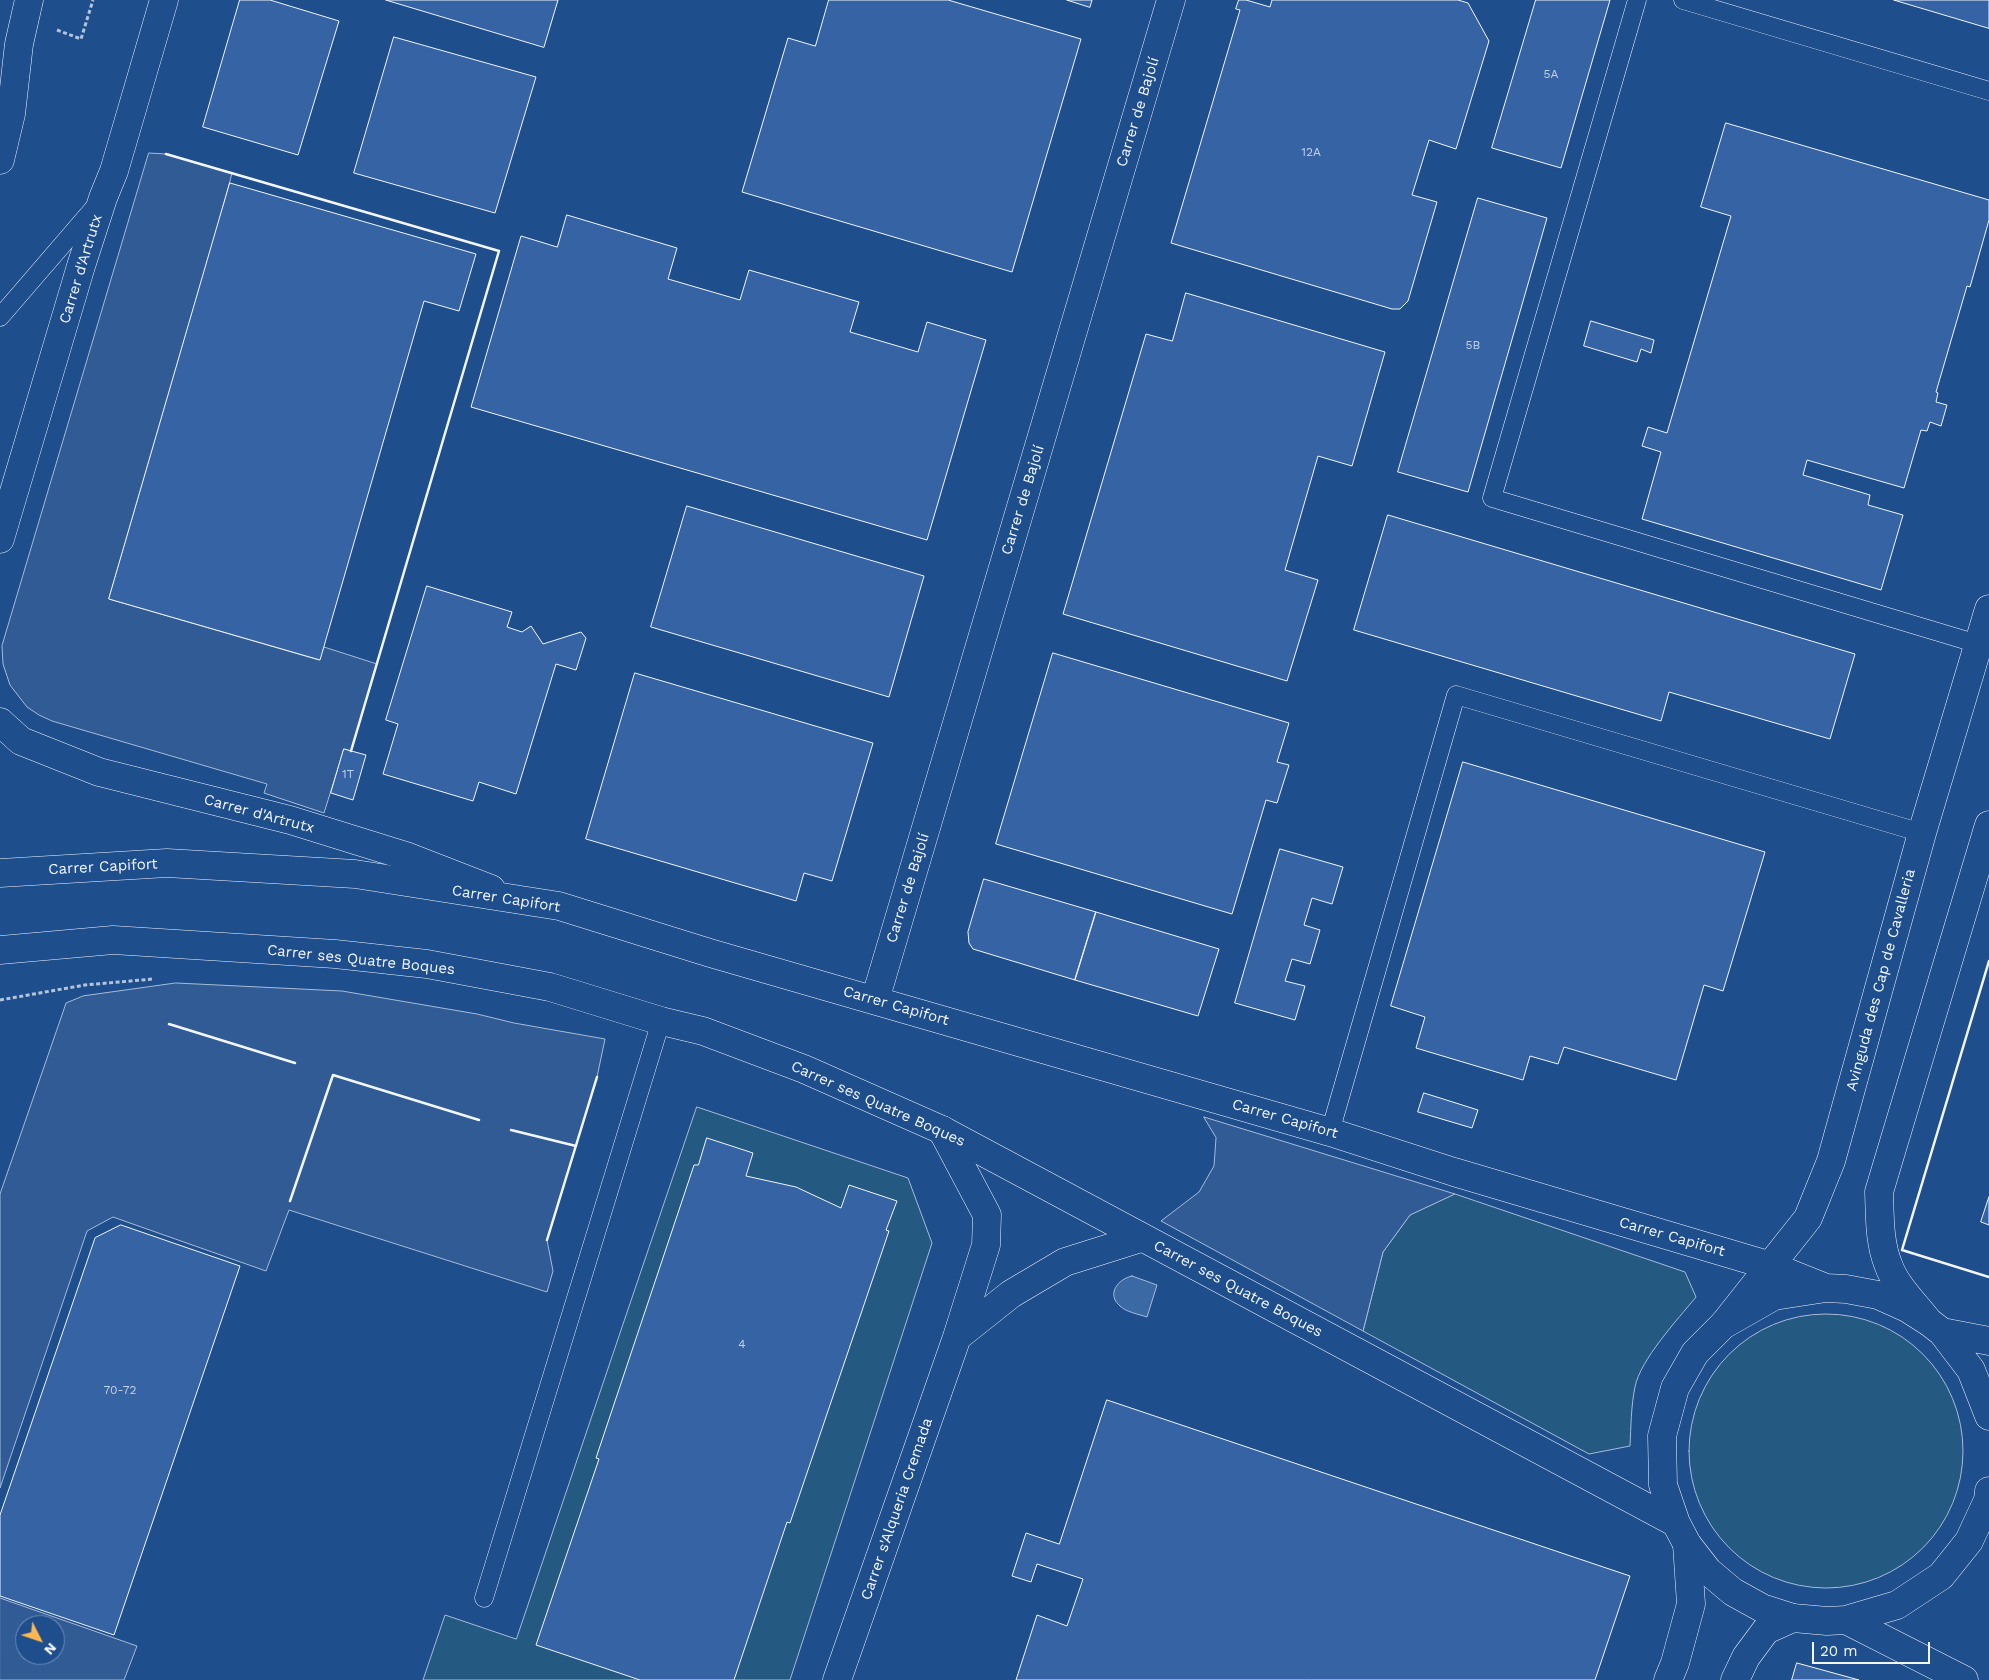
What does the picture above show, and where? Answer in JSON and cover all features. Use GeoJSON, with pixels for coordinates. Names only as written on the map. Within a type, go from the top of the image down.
{"type":"FeatureCollection","features":[{"type":"Feature","properties":{"kind":"main road"},"geometry":{"type":"LineString","coordinates":[[0,160],[11,114],[19,44],[29,0]]}},
{"type":"Feature","properties":{"kind":"main road","name":"Carrer d'Artrutx"},"geometry":{"type":"LineString","coordinates":[[0,539],[102,198],[114,171],[164,0]]}},
{"type":"Feature","properties":{"kind":"main road","name":"Carrer de Bajolí"},"geometry":{"type":"LineString","coordinates":[[874,1000],[1171,0]]}},
{"type":"Feature","properties":{"kind":"main road"},"geometry":{"type":"LineString","coordinates":[[0,88],[19,44]]}},
{"type":"Feature","properties":{"kind":"main road","name":"Avinguda des Cap de Cavalleria"},"geometry":{"type":"LineString","coordinates":[[1723,1325],[1808,1218],[1831,1162],[1922,833],[1989,609]]}},
{"type":"Feature","properties":{"kind":"main road","name":"Carrer d'Artrutx"},"geometry":{"type":"LineString","coordinates":[[0,722],[21,740],[99,772],[290,820],[406,856],[523,902]]}},
{"type":"Feature","properties":{"kind":"main road"},"geometry":{"type":"LineString","coordinates":[[1989,826],[1879,1192],[1881,1232],[1888,1264],[1897,1282],[1971,1370],[1989,1416]]}},
{"type":"Feature","properties":{"kind":"main road","name":"Carrer Capifort"},"geometry":{"type":"LineString","coordinates":[[4,870],[167,863],[355,874],[558,906],[710,953],[1330,1132],[1454,1172],[1771,1266],[1826,1288]]}},
{"type":"Feature","properties":{"kind":"main road","name":"Carrer ses Quatre Boques"},"geometry":{"type":"LineString","coordinates":[[4,951],[112,940],[335,954],[427,964],[550,987],[661,1022],[703,1031],[804,1069],[942,1130],[1141,1238],[1352,1349],[1681,1534]]}},
{"type":"Feature","properties":{"kind":"main road","name":"Carrer s'Alqueria Cremada"},"geometry":{"type":"LineString","coordinates":[[837,1680],[957,1337],[986,1245],[986,1215],[942,1130]]}},
{"type":"Feature","properties":{"kind":"main road"},"geometry":{"type":"LineString","coordinates":[[957,1337],[1011,1294],[1065,1262],[1141,1238]]}},
{"type":"Feature","properties":{"kind":"main road"},"geometry":{"type":"LineString","coordinates":[[1668,1680],[1675,1663],[1691,1604],[1681,1534],[1663,1485],[1662,1436],[1674,1388],[1695,1353],[1723,1325],[1774,1296],[1826,1288],[1846,1289],[1878,1295],[1907,1308],[1935,1327],[1989,1341]]}},
{"type":"Feature","properties":{"kind":"main road"},"geometry":{"type":"LineString","coordinates":[[1681,1534],[1708,1571],[1733,1592],[1762,1608],[1794,1618],[1827,1621],[1846,1620],[1897,1605],[1941,1576],[1969,1541],[1988,1500],[1989,1491]]}},
{"type":"Feature","properties":{"kind":"main road"},"geometry":{"type":"LineString","coordinates":[[1735,1680],[1746,1657],[1766,1630],[1794,1618]]}},
{"type":"Feature","properties":{"kind":"main road"},"geometry":{"type":"LineString","coordinates":[[1846,1620],[1964,1680]]}},
{"type":"Feature","properties":{"kind":"lane"},"geometry":{"type":"LineString","coordinates":[[1637,0],[1492,498],[1978,644]]}},
{"type":"Feature","properties":{"kind":"lane"},"geometry":{"type":"LineString","coordinates":[[1683,0],[1989,91]]}},
{"type":"Feature","properties":{"kind":"lane"},"geometry":{"type":"LineString","coordinates":[[0,317],[102,198]]}},
{"type":"Feature","properties":{"kind":"lane"},"geometry":{"type":"LineString","coordinates":[[1330,1132],[1456,694],[1922,833]]}},
{"type":"Feature","properties":{"kind":"lane"},"geometry":{"type":"LineString","coordinates":[[484,1598],[661,1022]]}},
{"type":"Feature","properties":{"kind":"path"},"geometry":{"type":"LineString","coordinates":[[0,1000],[85,985],[158,979]]}},
{"type":"Feature","properties":{"kind":"shaded area"},"geometry":{"type":"Polygon","coordinates":[[[149,153],[166,154],[232,173],[219,224],[109,599],[319,660],[324,647],[377,664],[351,751],[344,749],[324,813],[264,793],[267,784],[52,721],[39,715],[27,707],[10,685],[3,664],[2,646],[149,153]]]}},
{"type":"Feature","properties":{"kind":"shaded area"},"geometry":{"type":"Polygon","coordinates":[[[176,983],[342,991],[477,1014],[514,1023],[605,1039],[597,1077],[547,1240],[553,1271],[547,1292],[289,1210],[266,1271],[113,1217],[87,1231],[0,1488],[0,1194],[66,1003],[83,996],[176,983]]]}},
{"type":"Feature","properties":{"kind":"shaded area"},"geometry":{"type":"Polygon","coordinates":[[[697,1107],[908,1178],[932,1243],[790,1680],[423,1680],[445,1615],[516,1639],[697,1107]]]}},
{"type":"Feature","properties":{"kind":"shaded area"},"geometry":{"type":"Polygon","coordinates":[[[1204,1117],[1455,1194],[1410,1215],[1383,1252],[1363,1331],[1161,1221],[1199,1192],[1214,1166],[1216,1138],[1204,1117]]]}},
{"type":"Feature","properties":{"kind":"shaded area"},"geometry":{"type":"Polygon","coordinates":[[[1455,1194],[1685,1272],[1696,1297],[1652,1352],[1638,1376],[1631,1416],[1630,1446],[1589,1454],[1363,1331],[1383,1252],[1410,1215],[1455,1194]]]}},
{"type":"Feature","properties":{"kind":"shaded area"},"geometry":{"type":"Polygon","coordinates":[[[1132,1276],[1157,1285],[1147,1317],[1123,1308],[1114,1297],[1118,1284],[1132,1276]]]}},
{"type":"Feature","properties":{"kind":"shaded area"},"geometry":{"type":"Polygon","coordinates":[[[1839,1314],[1879,1324],[1902,1337],[1923,1354],[1940,1375],[1953,1398],[1961,1424],[1963,1451],[1961,1478],[1953,1504],[1940,1527],[1923,1548],[1902,1565],[1879,1578],[1853,1586],[1813,1588],[1773,1578],[1761,1572],[1739,1557],[1720,1538],[1699,1504],[1691,1478],[1689,1438],[1699,1398],[1705,1386],[1720,1364],[1739,1345],[1773,1324],[1799,1316],[1839,1314]]]}},
{"type":"Feature","properties":{"kind":"shaded area"},"geometry":{"type":"Polygon","coordinates":[[[0,1598],[49,1615],[15,1615],[15,1665],[65,1665],[65,1621],[137,1646],[124,1680],[0,1680],[0,1598]]]}},
{"type":"Feature","properties":{"kind":"building"},"geometry":{"type":"Polygon","coordinates":[[[240,0],[270,0],[339,21],[298,155],[203,127],[240,0]]]}},
{"type":"Feature","properties":{"kind":"building"},"geometry":{"type":"Polygon","coordinates":[[[386,0],[558,0],[544,47],[386,0]]]}},
{"type":"Feature","properties":{"kind":"building"},"geometry":{"type":"Polygon","coordinates":[[[829,0],[948,0],[1081,39],[1012,272],[742,192],[788,38],[815,46],[829,0]]]}},
{"type":"Feature","properties":{"kind":"building"},"geometry":{"type":"Polygon","coordinates":[[[1067,0],[1092,0],[1090,7],[1067,0]]]}},
{"type":"Feature","properties":{"kind":"building"},"geometry":{"type":"Polygon","coordinates":[[[1239,0],[1246,0],[1270,7],[1272,0],[1458,0],[1468,3],[1489,41],[1456,149],[1429,140],[1412,195],[1437,202],[1408,301],[1400,309],[1392,309],[1171,243],[1240,10],[1236,9],[1239,0]]]}},
{"type":"Feature","properties":{"kind":"building"},"geometry":{"type":"Polygon","coordinates":[[[1536,0],[1610,0],[1561,168],[1492,148],[1536,0]]]}},
{"type":"Feature","properties":{"kind":"building"},"geometry":{"type":"Polygon","coordinates":[[[1894,0],[1989,0],[1989,28],[1894,0]]]}},
{"type":"Feature","properties":{"kind":"building"},"geometry":{"type":"Polygon","coordinates":[[[394,37],[536,77],[495,213],[354,173],[394,37]]]}},
{"type":"Feature","properties":{"kind":"building"},"geometry":{"type":"Polygon","coordinates":[[[1726,123],[1989,200],[1989,220],[1970,287],[1967,286],[1936,392],[1938,393],[1936,402],[1947,405],[1941,426],[1930,422],[1927,431],[1921,430],[1904,488],[1807,460],[1803,475],[1870,495],[1868,505],[1903,515],[1881,590],[1642,519],[1661,452],[1642,446],[1648,427],[1667,433],[1731,216],[1701,207],[1726,123]]]}},
{"type":"Feature","properties":{"kind":"building"},"geometry":{"type":"Polygon","coordinates":[[[230,183],[476,254],[459,311],[424,301],[320,660],[109,599],[230,183]]]}},
{"type":"Feature","properties":{"kind":"building"},"geometry":{"type":"Polygon","coordinates":[[[1478,198],[1547,218],[1468,492],[1398,472],[1478,198]]]}},
{"type":"Feature","properties":{"kind":"building"},"geometry":{"type":"Polygon","coordinates":[[[567,215],[677,248],[668,279],[740,300],[749,270],[859,302],[850,332],[918,352],[927,322],[986,340],[927,540],[471,407],[521,236],[557,247],[567,215]]]}},
{"type":"Feature","properties":{"kind":"building"},"geometry":{"type":"Polygon","coordinates":[[[1186,293],[1385,352],[1352,466],[1318,456],[1285,570],[1318,580],[1287,681],[1063,614],[1146,334],[1172,341],[1186,293]]]}},
{"type":"Feature","properties":{"kind":"building"},"geometry":{"type":"Polygon","coordinates":[[[1591,321],[1654,340],[1651,353],[1641,349],[1637,362],[1584,346],[1591,321]]]}},
{"type":"Feature","properties":{"kind":"building"},"geometry":{"type":"Polygon","coordinates":[[[687,506],[924,576],[889,697],[651,627],[687,506]]]}},
{"type":"Feature","properties":{"kind":"building"},"geometry":{"type":"Polygon","coordinates":[[[1388,515],[1855,654],[1830,739],[1669,692],[1661,721],[1354,630],[1388,515]]]}},
{"type":"Feature","properties":{"kind":"building"},"geometry":{"type":"Polygon","coordinates":[[[427,586],[512,612],[507,627],[522,632],[531,626],[543,644],[581,632],[586,638],[576,670],[556,664],[516,794],[479,782],[473,801],[383,774],[398,724],[386,720],[427,586]]]}},
{"type":"Feature","properties":{"kind":"building"},"geometry":{"type":"Polygon","coordinates":[[[1053,653],[1289,723],[1277,762],[1289,765],[1277,803],[1266,800],[1232,914],[996,844],[1053,653]]]}},
{"type":"Feature","properties":{"kind":"building"},"geometry":{"type":"Polygon","coordinates":[[[635,673],[873,743],[832,881],[804,873],[796,901],[586,839],[635,673]]]}},
{"type":"Feature","properties":{"kind":"building"},"geometry":{"type":"Polygon","coordinates":[[[344,749],[366,755],[353,800],[331,793],[344,749]]]}},
{"type":"Feature","properties":{"kind":"building"},"geometry":{"type":"Polygon","coordinates":[[[1463,762],[1765,852],[1723,991],[1704,985],[1676,1080],[1564,1047],[1558,1064],[1530,1056],[1523,1080],[1416,1048],[1425,1017],[1391,1006],[1463,762]]]}},
{"type":"Feature","properties":{"kind":"building"},"geometry":{"type":"Polygon","coordinates":[[[1280,849],[1343,867],[1332,904],[1312,898],[1304,925],[1320,930],[1310,964],[1292,959],[1285,981],[1305,986],[1295,1020],[1235,1003],[1280,849]]]}},
{"type":"Feature","properties":{"kind":"building"},"geometry":{"type":"Polygon","coordinates":[[[984,879],[1096,912],[1075,980],[973,949],[969,943],[968,932],[984,879]]]}},
{"type":"Feature","properties":{"kind":"building"},"geometry":{"type":"Polygon","coordinates":[[[1096,912],[1219,949],[1198,1016],[1075,980],[1096,912]]]}},
{"type":"Feature","properties":{"kind":"building"},"geometry":{"type":"Polygon","coordinates":[[[1424,1093],[1478,1110],[1472,1128],[1418,1112],[1424,1093]]]}},
{"type":"Feature","properties":{"kind":"building"},"geometry":{"type":"Polygon","coordinates":[[[707,1138],[753,1153],[746,1176],[796,1187],[841,1208],[849,1185],[897,1201],[886,1230],[889,1231],[790,1523],[787,1522],[734,1680],[640,1680],[536,1645],[599,1459],[596,1458],[694,1165],[698,1165],[707,1138]]]}},
{"type":"Feature","properties":{"kind":"building"},"geometry":{"type":"Polygon","coordinates":[[[1989,1197],[1989,1225],[1981,1222],[1989,1197]]]}},
{"type":"Feature","properties":{"kind":"building"},"geometry":{"type":"Polygon","coordinates":[[[121,1225],[240,1266],[114,1635],[65,1618],[65,1615],[56,1615],[0,1596],[0,1515],[95,1238],[121,1225]]]}},
{"type":"Feature","properties":{"kind":"building"},"geometry":{"type":"Polygon","coordinates":[[[1107,1400],[1630,1576],[1595,1680],[1016,1680],[1037,1615],[1067,1626],[1083,1579],[1037,1564],[1031,1582],[1012,1576],[1026,1533],[1059,1544],[1107,1400]]]}},
{"type":"Feature","properties":{"kind":"building"},"geometry":{"type":"Polygon","coordinates":[[[1797,1663],[1859,1680],[1792,1680],[1797,1663]]]}},
{"type":"Feature","properties":{"kind":"wall"},"geometry":{"type":"LineString","coordinates":[[166,154],[499,251],[351,751]]}},
{"type":"Feature","properties":{"kind":"wall"},"geometry":{"type":"LineString","coordinates":[[1989,961],[1902,1250],[1989,1277]]}},
{"type":"Feature","properties":{"kind":"wall"},"geometry":{"type":"LineString","coordinates":[[169,1024],[295,1063]]}},
{"type":"Feature","properties":{"kind":"wall"},"geometry":{"type":"LineString","coordinates":[[290,1201],[333,1075],[479,1120]]}},
{"type":"Feature","properties":{"kind":"wall"},"geometry":{"type":"LineString","coordinates":[[547,1240],[597,1077]]}},
{"type":"Feature","properties":{"kind":"wall"},"geometry":{"type":"LineString","coordinates":[[511,1130],[576,1146]]}}]}
